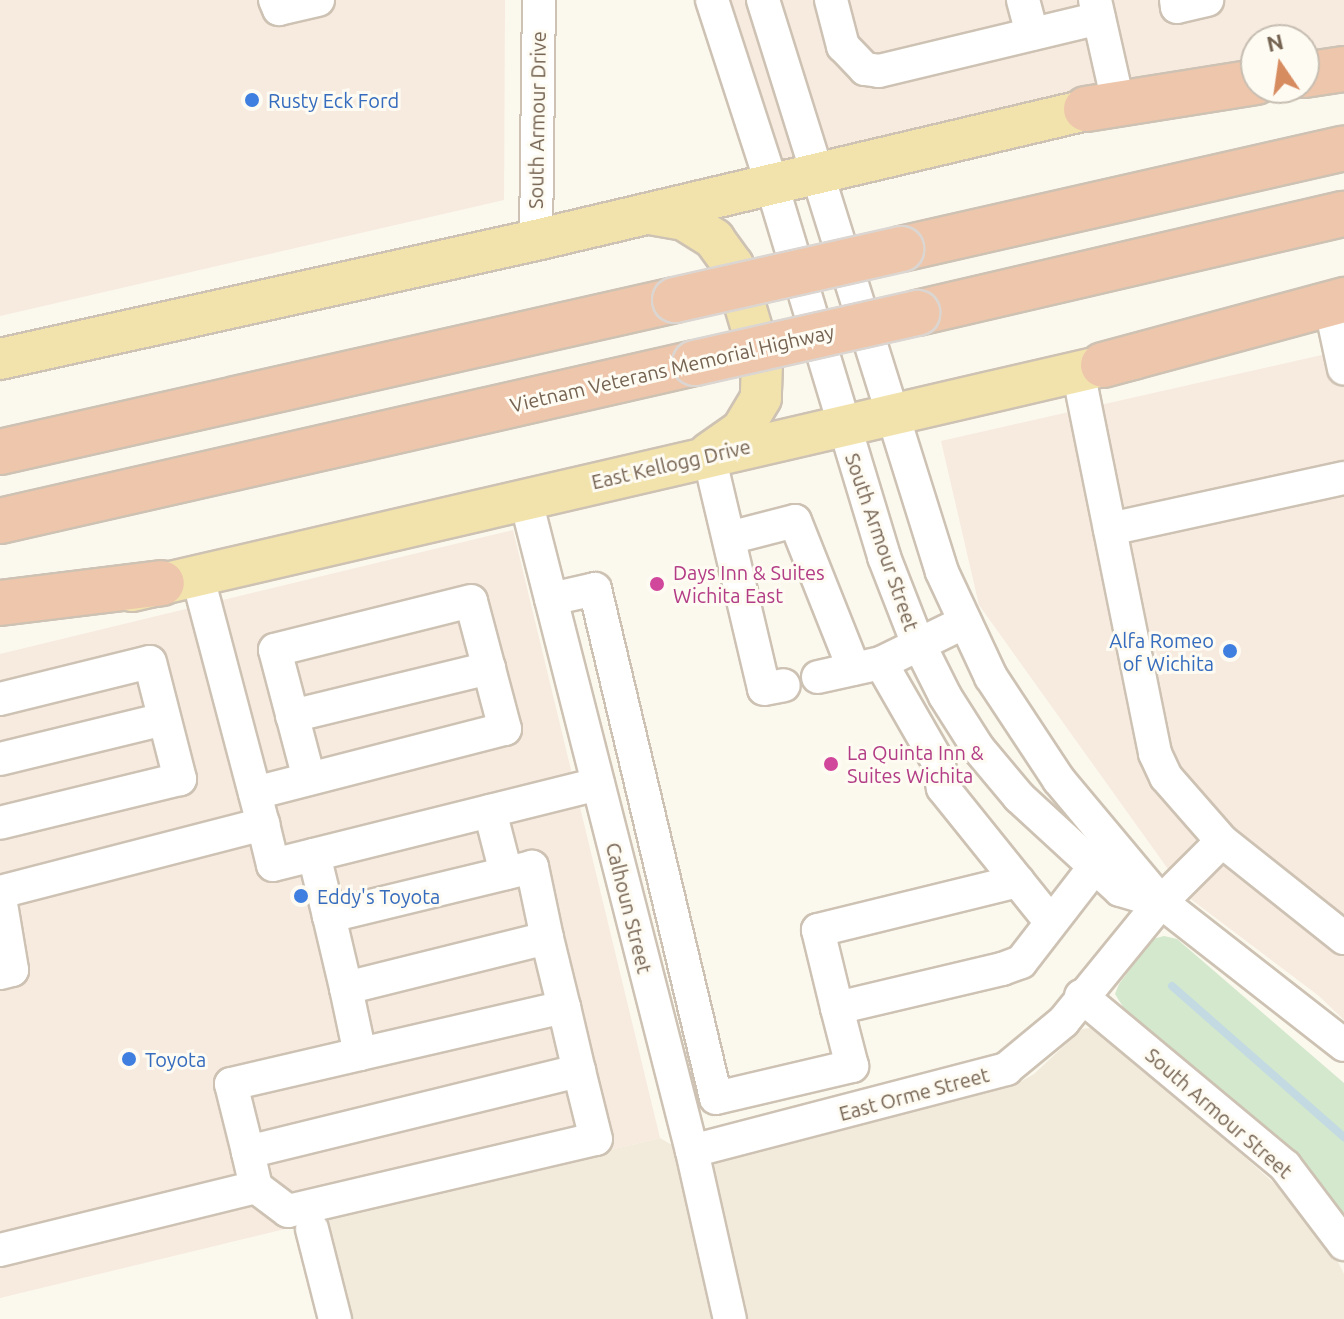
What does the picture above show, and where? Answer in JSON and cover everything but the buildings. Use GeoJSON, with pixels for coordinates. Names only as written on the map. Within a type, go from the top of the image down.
{"type":"FeatureCollection","features":[{"type":"Feature","properties":{"kind":"highway"},"geometry":{"type":"LineString","coordinates":[[1320,73],[1344,69]]}},
{"type":"Feature","properties":{"kind":"highway"},"geometry":{"type":"LineString","coordinates":[[1102,106],[1240,84]]}},
{"type":"Feature","properties":{"kind":"highway"},"geometry":{"type":"LineString","coordinates":[[0,452],[1344,148]]}},
{"type":"Feature","properties":{"kind":"highway","name":"Vietnam Veterans Memorial Highway"},"geometry":{"type":"LineString","coordinates":[[0,521],[1344,214]]}},
{"type":"Feature","properties":{"kind":"highway"},"geometry":{"type":"LineString","coordinates":[[1090,368],[1338,309]]}},
{"type":"Feature","properties":{"kind":"highway"},"geometry":{"type":"LineString","coordinates":[[0,603],[180,578]]}},
{"type":"Feature","properties":{"kind":"main road"},"geometry":{"type":"LineString","coordinates":[[1320,55],[1344,50]]}},
{"type":"Feature","properties":{"kind":"main road"},"geometry":{"type":"LineString","coordinates":[[0,359],[536,240],[817,171],[1240,74]]}},
{"type":"Feature","properties":{"kind":"main road"},"geometry":{"type":"LineString","coordinates":[[645,213],[684,220],[714,239],[733,265],[762,363],[761,398],[742,430],[706,456]]}},
{"type":"Feature","properties":{"kind":"main road","name":"East Kellogg Drive"},"geometry":{"type":"LineString","coordinates":[[0,623],[525,497],[1090,368]]}},
{"type":"Feature","properties":{"kind":"street"},"geometry":{"type":"LineString","coordinates":[[275,0],[279,9],[318,0]]}},
{"type":"Feature","properties":{"kind":"street","name":"South Armour Drive"},"geometry":{"type":"LineString","coordinates":[[536,240],[539,0]]}},
{"type":"Feature","properties":{"kind":"street","name":"South Armour Street"},"geometry":{"type":"LineString","coordinates":[[712,0],[771,182],[884,557],[919,644],[945,696],[978,748],[1019,797],[1103,856]]}},
{"type":"Feature","properties":{"kind":"street","name":"South Armour Street"},"geometry":{"type":"LineString","coordinates":[[763,0],[942,572],[991,677],[1042,754],[1120,890],[1161,902],[1344,1045]]}},
{"type":"Feature","properties":{"kind":"street"},"geometry":{"type":"LineString","coordinates":[[831,0],[843,46],[865,69],[879,71],[1032,34],[1097,9],[1102,106]]}},
{"type":"Feature","properties":{"kind":"street"},"geometry":{"type":"LineString","coordinates":[[1023,0],[1032,34]]}},
{"type":"Feature","properties":{"kind":"street"},"geometry":{"type":"LineString","coordinates":[[1176,0],[1177,7],[1207,0]]}},
{"type":"Feature","properties":{"kind":"street"},"geometry":{"type":"LineString","coordinates":[[1338,309],[1344,369]]}},
{"type":"Feature","properties":{"kind":"street"},"geometry":{"type":"LineString","coordinates":[[1090,368],[1110,529],[1155,753],[1166,777],[1222,841],[1344,938]]}},
{"type":"Feature","properties":{"kind":"street"},"geometry":{"type":"LineString","coordinates":[[706,456],[729,538],[764,689],[784,685]]}},
{"type":"Feature","properties":{"kind":"street"},"geometry":{"type":"LineString","coordinates":[[1110,529],[1344,478]]}},
{"type":"Feature","properties":{"kind":"street","name":"Calhoun Street"},"geometry":{"type":"LineString","coordinates":[[525,497],[692,1151],[730,1319]]}},
{"type":"Feature","properties":{"kind":"street"},"geometry":{"type":"LineString","coordinates":[[729,538],[795,521],[868,666],[939,764],[943,788],[1050,921]]}},
{"type":"Feature","properties":{"kind":"street"},"geometry":{"type":"LineString","coordinates":[[180,578],[255,793],[273,865],[490,811],[600,795],[645,796]]}},
{"type":"Feature","properties":{"kind":"street"},"geometry":{"type":"LineString","coordinates":[[551,599],[595,589],[716,1098],[852,1066],[818,930],[1018,881]]}},
{"type":"Feature","properties":{"kind":"street"},"geometry":{"type":"LineString","coordinates":[[255,793],[505,729],[471,601],[275,650],[309,779]]}},
{"type":"Feature","properties":{"kind":"street"},"geometry":{"type":"LineString","coordinates":[[818,677],[868,666],[965,622]]}},
{"type":"Feature","properties":{"kind":"street"},"geometry":{"type":"LineString","coordinates":[[0,699],[150,662],[180,779],[0,823]]}},
{"type":"Feature","properties":{"kind":"street"},"geometry":{"type":"LineString","coordinates":[[292,716],[489,668]]}},
{"type":"Feature","properties":{"kind":"street"},"geometry":{"type":"LineString","coordinates":[[0,759],[164,719]]}},
{"type":"Feature","properties":{"kind":"street"},"geometry":{"type":"LineString","coordinates":[[490,811],[506,873]]}},
{"type":"Feature","properties":{"kind":"street"},"geometry":{"type":"LineString","coordinates":[[0,973],[12,970],[0,895],[263,824]]}},
{"type":"Feature","properties":{"kind":"street","name":"East Orme Street"},"geometry":{"type":"LineString","coordinates":[[692,1151],[1006,1069],[1063,1022],[1081,996],[1161,902],[1222,841]]}},
{"type":"Feature","properties":{"kind":"street"},"geometry":{"type":"LineString","coordinates":[[314,855],[360,1054]]}},
{"type":"Feature","properties":{"kind":"street"},"geometry":{"type":"LineString","coordinates":[[837,1008],[1012,965],[1030,952],[1050,921],[1103,856]]}},
{"type":"Feature","properties":{"kind":"street"},"geometry":{"type":"LineString","coordinates":[[329,916],[532,867],[596,1139],[288,1211],[256,1187],[231,1084],[564,1007]]}},
{"type":"Feature","properties":{"kind":"street"},"geometry":{"type":"LineString","coordinates":[[346,988],[547,938]]}},
{"type":"Feature","properties":{"kind":"street","name":"South Armour Street"},"geometry":{"type":"LineString","coordinates":[[1081,996],[1285,1166],[1344,1244]]}},
{"type":"Feature","properties":{"kind":"street"},"geometry":{"type":"LineString","coordinates":[[666,1055],[703,1045]]}},
{"type":"Feature","properties":{"kind":"street"},"geometry":{"type":"LineString","coordinates":[[248,1152],[579,1071]]}},
{"type":"Feature","properties":{"kind":"street"},"geometry":{"type":"LineString","coordinates":[[0,1250],[256,1187]]}},
{"type":"Feature","properties":{"kind":"street"},"geometry":{"type":"LineString","coordinates":[[312,1229],[335,1319]]}},
{"type":"Feature","properties":{"kind":"shaded area","name":"Rusty Eck Ford"},"geometry":{"type":"Polygon","coordinates":[[[0,0],[505,0],[504,200],[0,316],[0,0]]]}},
{"type":"Feature","properties":{"kind":"shaded area"},"geometry":{"type":"Polygon","coordinates":[[[727,0],[1344,0],[1344,49],[1320,55],[1320,24],[1240,24],[1240,74],[771,182],[727,0]]]}},
{"type":"Feature","properties":{"kind":"shaded area"},"geometry":{"type":"Polygon","coordinates":[[[1344,350],[1344,1020],[1319,996],[1188,897],[979,605],[941,441],[1344,350]]]}},
{"type":"Feature","properties":{"kind":"shaded area","name":"Eddy's Toyota"},"geometry":{"type":"Polygon","coordinates":[[[513,530],[660,1138],[0,1298],[0,654],[513,530]]]}},
{"type":"Feature","properties":{"kind":"shaded area"},"geometry":{"type":"Polygon","coordinates":[[[1097,1027],[1291,1198],[1335,1256],[1344,1274],[1344,1319],[352,1319],[326,1219],[660,1138],[706,1165],[1013,1086],[1034,1074],[1082,1029],[1097,1027]]]}},
{"type":"Feature","properties":{"kind":"green space"},"geometry":{"type":"Polygon","coordinates":[[[1164,936],[1177,939],[1344,1083],[1344,1216],[1292,1149],[1125,1010],[1115,994],[1119,984],[1153,939],[1164,936]]]}},
{"type":"Feature","properties":{"kind":"waterway"},"geometry":{"type":"LineString","coordinates":[[1172,986],[1344,1137]]}},
{"type":"Feature","properties":{"kind":"place","name":"Rusty Eck Ford"},"geometry":{"type":"Point","coordinates":[252,100]}},
{"type":"Feature","properties":{"kind":"place","name":"Days Inn & Suites Wichita East"},"geometry":{"type":"Point","coordinates":[657,584]}},
{"type":"Feature","properties":{"kind":"place","name":"Alfa Romeo of Wichita"},"geometry":{"type":"Point","coordinates":[1230,651]}},
{"type":"Feature","properties":{"kind":"place","name":"La Quinta Inn & Suites Wichita"},"geometry":{"type":"Point","coordinates":[831,764]}},
{"type":"Feature","properties":{"kind":"place","name":"Eddy's Toyota"},"geometry":{"type":"Point","coordinates":[301,896]}},
{"type":"Feature","properties":{"kind":"place","name":"Toyota"},"geometry":{"type":"Point","coordinates":[129,1059]}}]}
